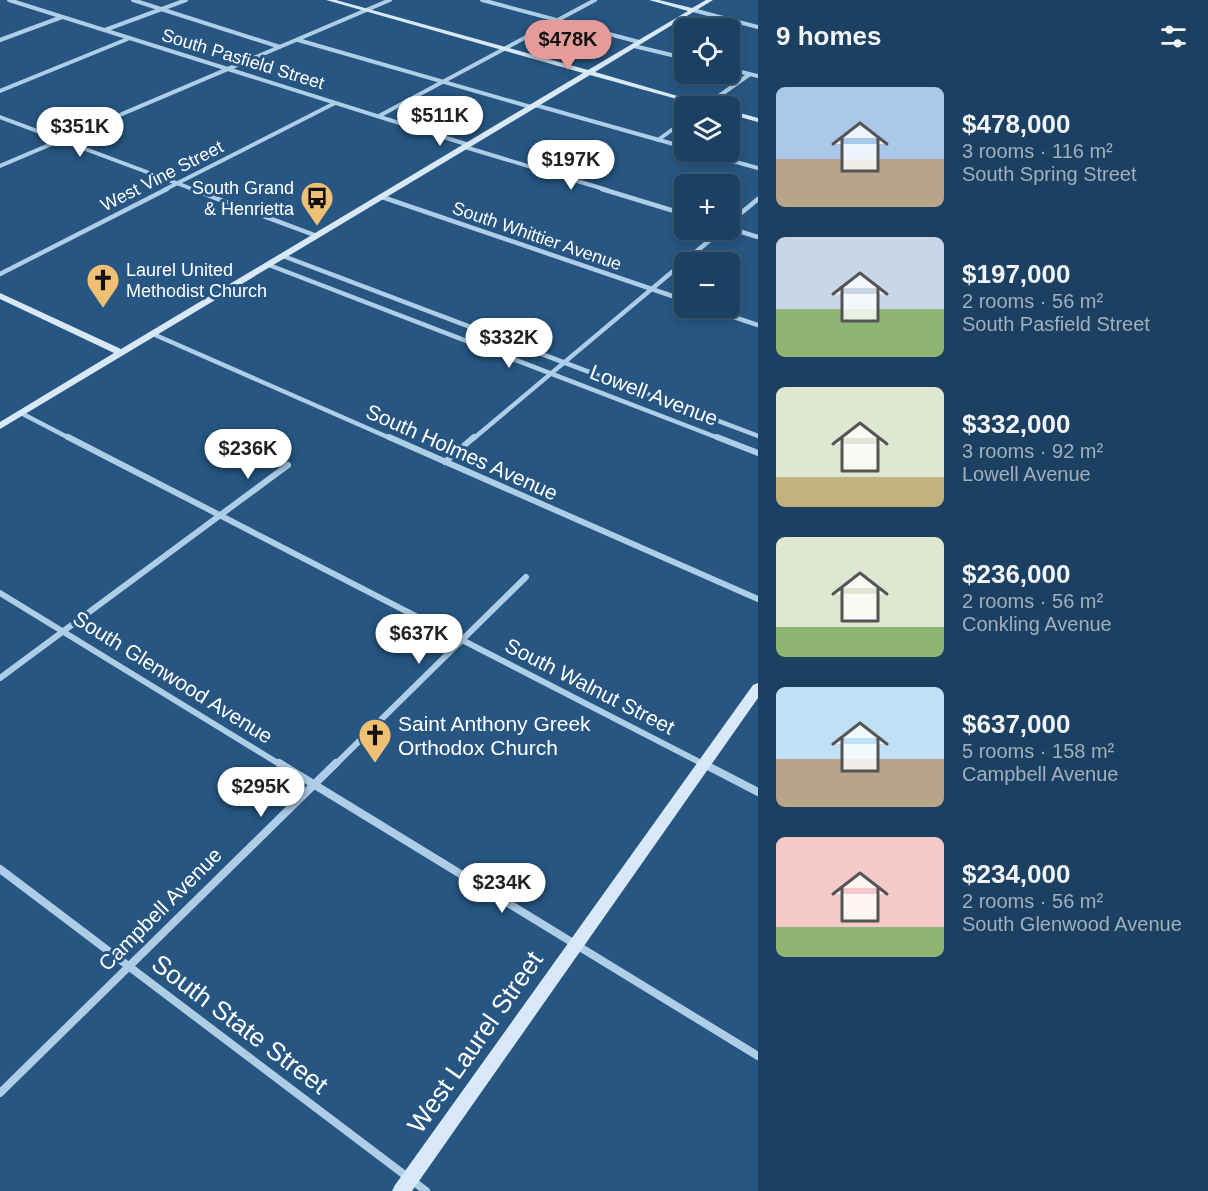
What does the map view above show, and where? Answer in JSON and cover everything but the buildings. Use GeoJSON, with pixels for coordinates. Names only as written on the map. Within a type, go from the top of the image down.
{"type":"FeatureCollection","features":[{"type":"Feature","properties":{"kind":"main road"},"geometry":{"type":"LineString","coordinates":[[329,0],[674,97]]}},
{"type":"Feature","properties":{"kind":"main road"},"geometry":{"type":"LineString","coordinates":[[652,0],[693,10]]}},
{"type":"Feature","properties":{"kind":"main road"},"geometry":{"type":"LineString","coordinates":[[0,426],[710,0]]}},
{"type":"Feature","properties":{"kind":"main road"},"geometry":{"type":"LineString","coordinates":[[740,115],[758,120]]}},
{"type":"Feature","properties":{"kind":"main road"},"geometry":{"type":"LineString","coordinates":[[0,296],[121,353]]}},
{"type":"Feature","properties":{"kind":"main road","name":"West Laurel Street"},"geometry":{"type":"LineString","coordinates":[[405,1185],[758,688]]}},
{"type":"Feature","properties":{"kind":"street","name":"South Pasfield Street"},"geometry":{"type":"LineString","coordinates":[[9,0],[674,211]]}},
{"type":"Feature","properties":{"kind":"street"},"geometry":{"type":"LineString","coordinates":[[134,0],[280,47]]}},
{"type":"Feature","properties":{"kind":"street"},"geometry":{"type":"LineString","coordinates":[[105,30],[186,0]]}},
{"type":"Feature","properties":{"kind":"street"},"geometry":{"type":"LineString","coordinates":[[0,166],[390,0]]}},
{"type":"Feature","properties":{"kind":"street"},"geometry":{"type":"LineString","coordinates":[[482,0],[674,55]]}},
{"type":"Feature","properties":{"kind":"street"},"geometry":{"type":"LineString","coordinates":[[379,116],[595,0]]}},
{"type":"Feature","properties":{"kind":"street"},"geometry":{"type":"LineString","coordinates":[[693,10],[758,27]]}},
{"type":"Feature","properties":{"kind":"street"},"geometry":{"type":"LineString","coordinates":[[0,40],[63,17]]}},
{"type":"Feature","properties":{"kind":"street"},"geometry":{"type":"LineString","coordinates":[[0,91],[131,38]]}},
{"type":"Feature","properties":{"kind":"street"},"geometry":{"type":"LineString","coordinates":[[297,39],[442,82],[674,144]]}},
{"type":"Feature","properties":{"kind":"street"},"geometry":{"type":"LineString","coordinates":[[740,72],[758,76]]}},
{"type":"Feature","properties":{"kind":"street"},"geometry":{"type":"LineString","coordinates":[[720,96],[750,74]]}},
{"type":"Feature","properties":{"kind":"street","name":"West Vine Street"},"geometry":{"type":"LineString","coordinates":[[0,274],[336,102]]}},
{"type":"Feature","properties":{"kind":"street"},"geometry":{"type":"LineString","coordinates":[[0,117],[317,236]]}},
{"type":"Feature","properties":{"kind":"street"},"geometry":{"type":"LineString","coordinates":[[658,140],[674,128]]}},
{"type":"Feature","properties":{"kind":"street"},"geometry":{"type":"LineString","coordinates":[[736,162],[758,168]]}},
{"type":"Feature","properties":{"kind":"street","name":"South Whittier Avenue"},"geometry":{"type":"LineString","coordinates":[[382,197],[674,297]]}},
{"type":"Feature","properties":{"kind":"street"},"geometry":{"type":"LineString","coordinates":[[740,214],[758,199]]}},
{"type":"Feature","properties":{"kind":"street"},"geometry":{"type":"LineString","coordinates":[[740,231],[758,237]]}},
{"type":"Feature","properties":{"kind":"street"},"geometry":{"type":"LineString","coordinates":[[445,462],[710,240]]}},
{"type":"Feature","properties":{"kind":"street","name":"Lowell Avenue"},"geometry":{"type":"LineString","coordinates":[[283,256],[758,436]]}},
{"type":"Feature","properties":{"kind":"street","name":"Lowell Avenue"},"geometry":{"type":"LineString","coordinates":[[269,265],[758,453]]}},
{"type":"Feature","properties":{"kind":"street"},"geometry":{"type":"LineString","coordinates":[[739,318],[758,324]]}},
{"type":"Feature","properties":{"kind":"street","name":"South Holmes Avenue"},"geometry":{"type":"LineString","coordinates":[[153,334],[758,599]]}},
{"type":"Feature","properties":{"kind":"street","name":"South Walnut Street"},"geometry":{"type":"LineString","coordinates":[[21,413],[758,792]]}},
{"type":"Feature","properties":{"kind":"street"},"geometry":{"type":"LineString","coordinates":[[0,678],[288,465]]}},
{"type":"Feature","properties":{"kind":"street","name":"Campbell Avenue"},"geometry":{"type":"LineString","coordinates":[[0,1093],[526,577]]}},
{"type":"Feature","properties":{"kind":"street","name":"South Glenwood Avenue"},"geometry":{"type":"LineString","coordinates":[[0,593],[758,1056]]}},
{"type":"Feature","properties":{"kind":"street","name":"South State Street"},"geometry":{"type":"LineString","coordinates":[[0,869],[405,1185],[426,1191]]}},
{"type":"Feature","properties":{"kind":"place","name":"South Grand & Henrietta"},"geometry":{"type":"Point","coordinates":[317,227]}},
{"type":"Feature","properties":{"kind":"place","name":"Laurel United Methodist Church"},"geometry":{"type":"Point","coordinates":[103,309]}},
{"type":"Feature","properties":{"kind":"place","name":"Saint Anthony Greek Orthodox Church"},"geometry":{"type":"Point","coordinates":[375,764]}}]}
